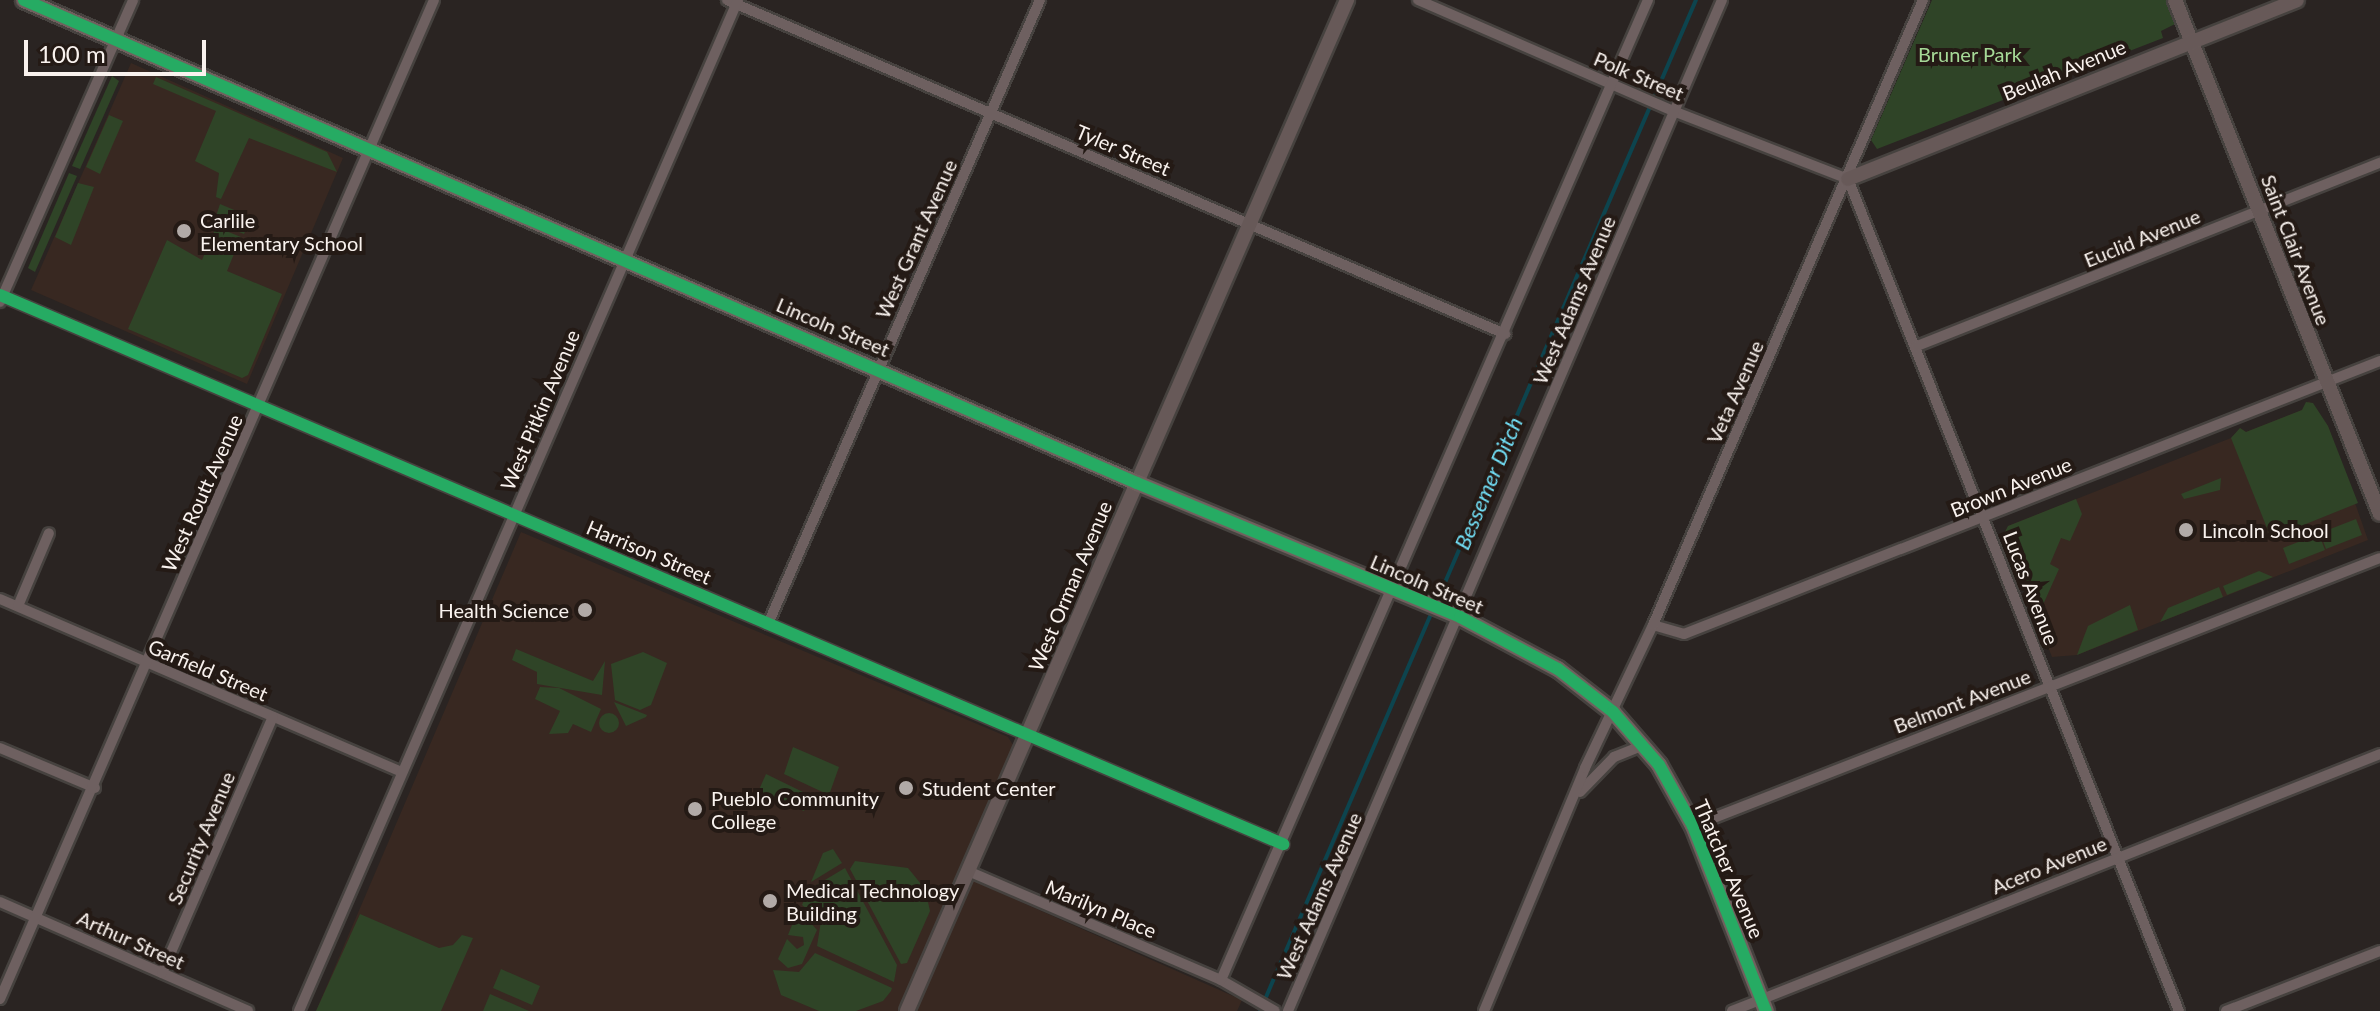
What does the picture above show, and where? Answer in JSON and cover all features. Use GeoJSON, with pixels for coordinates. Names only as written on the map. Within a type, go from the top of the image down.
{"type":"FeatureCollection","features":[{"type":"Feature","properties":{"kind":"main road","name":"Lincoln Street"},"geometry":{"type":"LineString","coordinates":[[24,0],[1137,483],[1452,614],[1558,669],[1613,712]]}},
{"type":"Feature","properties":{"kind":"main road","name":"Thatcher Avenue"},"geometry":{"type":"LineString","coordinates":[[1613,712],[1644,745],[1693,826],[1764,1005]]}},
{"type":"Feature","properties":{"kind":"street"},"geometry":{"type":"LineString","coordinates":[[1,298],[133,0]]}},
{"type":"Feature","properties":{"kind":"street","name":"West Routt Avenue"},"geometry":{"type":"LineString","coordinates":[[0,999],[95,788],[434,0]]}},
{"type":"Feature","properties":{"kind":"street","name":"West Grant Avenue"},"geometry":{"type":"LineString","coordinates":[[768,624],[1040,0]]}},
{"type":"Feature","properties":{"kind":"street","name":"West Orman Avenue"},"geometry":{"type":"LineString","coordinates":[[907,1011],[1347,0]]}},
{"type":"Feature","properties":{"kind":"street","name":"Polk Street"},"geometry":{"type":"LineString","coordinates":[[1418,0],[1673,111],[1848,179]]}},
{"type":"Feature","properties":{"kind":"street"},"geometry":{"type":"LineString","coordinates":[[1221,980],[1399,594],[1505,334],[1648,0]]}},
{"type":"Feature","properties":{"kind":"street","name":"West Adams Avenue"},"geometry":{"type":"LineString","coordinates":[[1288,1011],[1452,614],[1722,0]]}},
{"type":"Feature","properties":{"kind":"street","name":"Veta Avenue"},"geometry":{"type":"LineString","coordinates":[[1484,1011],[1848,179],[1923,0]]}},
{"type":"Feature","properties":{"kind":"street","name":"Saint Clair Avenue"},"geometry":{"type":"LineString","coordinates":[[2175,0],[2380,514]]}},
{"type":"Feature","properties":{"kind":"street","name":"Beulah Avenue"},"geometry":{"type":"LineString","coordinates":[[1848,179],[2297,0]]}},
{"type":"Feature","properties":{"kind":"street","name":"Tyler Street"},"geometry":{"type":"LineString","coordinates":[[734,1],[1505,334]]}},
{"type":"Feature","properties":{"kind":"street","name":"West Pitkin Avenue"},"geometry":{"type":"LineString","coordinates":[[299,1011],[734,1]]}},
{"type":"Feature","properties":{"kind":"street","name":"Euclid Avenue"},"geometry":{"type":"LineString","coordinates":[[1917,346],[2380,163]]}},
{"type":"Feature","properties":{"kind":"street","name":"Lucas Avenue"},"geometry":{"type":"LineString","coordinates":[[1848,179],[2179,1011]]}},
{"type":"Feature","properties":{"kind":"street","name":"Harrison Street"},"geometry":{"type":"LineString","coordinates":[[1,298],[1283,844]]}},
{"type":"Feature","properties":{"kind":"street","name":"Brown Avenue"},"geometry":{"type":"LineString","coordinates":[[1653,625],[1684,634],[2380,361]]}},
{"type":"Feature","properties":{"kind":"street"},"geometry":{"type":"LineString","coordinates":[[18,606],[49,533]]}},
{"type":"Feature","properties":{"kind":"street","name":"Belmont Avenue"},"geometry":{"type":"LineString","coordinates":[[1693,826],[2380,558]]}},
{"type":"Feature","properties":{"kind":"street","name":"Garfield Street"},"geometry":{"type":"LineString","coordinates":[[0,599],[402,772]]}},
{"type":"Feature","properties":{"kind":"street","name":"Security Avenue"},"geometry":{"type":"LineString","coordinates":[[162,973],[273,717]]}},
{"type":"Feature","properties":{"kind":"street","name":"Veta Avenue"},"geometry":{"type":"LineString","coordinates":[[1576,797],[1614,757],[1644,745]]}},
{"type":"Feature","properties":{"kind":"street"},"geometry":{"type":"LineString","coordinates":[[0,748],[95,788]]}},
{"type":"Feature","properties":{"kind":"street","name":"Acero Avenue"},"geometry":{"type":"LineString","coordinates":[[1732,1011],[1764,1005],[2118,856],[2380,754]]}},
{"type":"Feature","properties":{"kind":"street","name":"Marilyn Place"},"geometry":{"type":"LineString","coordinates":[[968,871],[1221,980],[1275,1010]]}},
{"type":"Feature","properties":{"kind":"street","name":"Arthur Street"},"geometry":{"type":"LineString","coordinates":[[0,902],[248,1011]]}},
{"type":"Feature","properties":{"kind":"street"},"geometry":{"type":"LineString","coordinates":[[2226,1011],[2380,951]]}},
{"type":"Feature","properties":{"kind":"shaded area","name":"Carlile Elementary School"},"geometry":{"type":"Polygon","coordinates":[[[131,63],[343,158],[247,384],[31,290],[131,63]]]}},
{"type":"Feature","properties":{"kind":"shaded area","name":"Lincoln School"},"geometry":{"type":"Polygon","coordinates":[[[2309,401],[2328,426],[2368,540],[2077,655],[2052,657],[2004,534],[2008,526],[2231,438],[2240,428],[2246,432],[2302,410],[2309,401]]]}},
{"type":"Feature","properties":{"kind":"shaded area","name":"Pueblo Community College"},"geometry":{"type":"Polygon","coordinates":[[[521,532],[1008,737],[1013,745],[958,874],[1242,1000],[1237,1011],[316,1011],[521,532]]]}},
{"type":"Feature","properties":{"kind":"green space","name":"Bruner Park"},"geometry":{"type":"Polygon","coordinates":[[[1932,0],[2166,0],[2175,24],[2161,31],[2163,38],[1877,149],[1871,140],[1932,0]]]}},
{"type":"Feature","properties":{"kind":"green space"},"geometry":{"type":"Polygon","coordinates":[[[112,76],[119,81],[80,169],[72,166],[112,76]]]}},
{"type":"Feature","properties":{"kind":"green space"},"geometry":{"type":"Polygon","coordinates":[[[156,77],[327,152],[337,172],[249,138],[221,199],[216,197],[219,173],[195,161],[216,111],[153,84],[156,77]]]}},
{"type":"Feature","properties":{"kind":"green space"},"geometry":{"type":"Polygon","coordinates":[[[109,115],[123,121],[100,174],[86,167],[109,115]]]}},
{"type":"Feature","properties":{"kind":"green space"},"geometry":{"type":"Polygon","coordinates":[[[69,173],[77,176],[35,272],[28,268],[69,173]]]}},
{"type":"Feature","properties":{"kind":"green space"},"geometry":{"type":"Polygon","coordinates":[[[78,183],[94,187],[71,245],[55,237],[78,183]]]}},
{"type":"Feature","properties":{"kind":"green space"},"geometry":{"type":"Polygon","coordinates":[[[220,204],[251,217],[244,234],[214,222],[220,204]]]}},
{"type":"Feature","properties":{"kind":"green space"},"geometry":{"type":"Polygon","coordinates":[[[216,227],[241,237],[227,271],[282,294],[248,375],[242,378],[128,329],[167,240],[202,260],[216,227]]]}},
{"type":"Feature","properties":{"kind":"green space"},"geometry":{"type":"Polygon","coordinates":[[[2306,402],[2313,403],[2328,426],[2358,503],[2271,538],[2231,438],[2240,428],[2246,432],[2302,410],[2306,402]]]}},
{"type":"Feature","properties":{"kind":"green space"},"geometry":{"type":"Polygon","coordinates":[[[2221,478],[2220,490],[2184,499],[2181,494],[2221,478]]]}},
{"type":"Feature","properties":{"kind":"green space"},"geometry":{"type":"Polygon","coordinates":[[[2076,499],[2082,514],[2070,541],[2061,538],[2050,564],[2059,569],[2042,607],[2030,601],[2004,534],[2008,526],[2076,499]]]}},
{"type":"Feature","properties":{"kind":"green space"},"geometry":{"type":"Polygon","coordinates":[[[2356,519],[2362,535],[2326,549],[2320,533],[2356,519]]]}},
{"type":"Feature","properties":{"kind":"green space"},"geometry":{"type":"Polygon","coordinates":[[[2319,534],[2325,550],[2289,564],[2283,548],[2319,534]]]}},
{"type":"Feature","properties":{"kind":"green space"},"geometry":{"type":"Polygon","coordinates":[[[2259,571],[2273,577],[2227,595],[2223,586],[2259,571]]]}},
{"type":"Feature","properties":{"kind":"green space"},"geometry":{"type":"Polygon","coordinates":[[[2219,587],[2223,597],[2160,622],[2168,608],[2219,587]]]}},
{"type":"Feature","properties":{"kind":"green space"},"geometry":{"type":"Polygon","coordinates":[[[2130,605],[2138,630],[2077,655],[2088,626],[2130,605]]]}},
{"type":"Feature","properties":{"kind":"green space"},"geometry":{"type":"Polygon","coordinates":[[[516,649],[593,681],[605,661],[602,695],[537,684],[537,672],[512,660],[516,649]]]}},
{"type":"Feature","properties":{"kind":"green space"},"geometry":{"type":"Polygon","coordinates":[[[643,652],[667,663],[651,705],[640,710],[615,700],[611,664],[643,652]]]}},
{"type":"Feature","properties":{"kind":"green space"},"geometry":{"type":"Polygon","coordinates":[[[540,687],[559,688],[601,709],[591,732],[573,724],[568,733],[549,734],[560,711],[535,699],[540,687]]]}},
{"type":"Feature","properties":{"kind":"green space"},"geometry":{"type":"Polygon","coordinates":[[[614,702],[647,715],[626,726],[614,702]]]}},
{"type":"Feature","properties":{"kind":"green space"},"geometry":{"type":"Polygon","coordinates":[[[609,713],[616,716],[619,723],[616,730],[609,733],[602,730],[599,723],[602,716],[609,713]]]}},
{"type":"Feature","properties":{"kind":"green space"},"geometry":{"type":"Polygon","coordinates":[[[793,747],[839,767],[829,795],[784,774],[793,747]]]}},
{"type":"Feature","properties":{"kind":"green space"},"geometry":{"type":"Polygon","coordinates":[[[766,774],[805,793],[809,800],[804,811],[758,792],[766,774]]]}},
{"type":"Feature","properties":{"kind":"green space"},"geometry":{"type":"Polygon","coordinates":[[[833,849],[842,863],[811,882],[823,853],[833,849]]]}},
{"type":"Feature","properties":{"kind":"green space"},"geometry":{"type":"Polygon","coordinates":[[[855,861],[908,868],[925,889],[930,911],[907,963],[901,964],[850,869],[855,861]]]}},
{"type":"Feature","properties":{"kind":"green space"},"geometry":{"type":"Polygon","coordinates":[[[845,868],[897,965],[894,982],[817,946],[821,921],[802,905],[808,890],[845,868]]]}},
{"type":"Feature","properties":{"kind":"green space"},"geometry":{"type":"Polygon","coordinates":[[[360,914],[439,948],[453,945],[462,935],[473,938],[441,1011],[316,1011],[360,914]]]}},
{"type":"Feature","properties":{"kind":"green space"},"geometry":{"type":"Polygon","coordinates":[[[803,914],[817,930],[802,964],[788,968],[778,959],[787,939],[797,949],[804,945],[803,937],[788,935],[796,915],[803,914]]]}},
{"type":"Feature","properties":{"kind":"green space"},"geometry":{"type":"Polygon","coordinates":[[[815,953],[892,988],[891,991],[883,1001],[856,1011],[819,1011],[781,995],[773,970],[799,972],[815,953]]]}},
{"type":"Feature","properties":{"kind":"green space"},"geometry":{"type":"Polygon","coordinates":[[[501,969],[540,986],[532,1005],[493,988],[501,969]]]}},
{"type":"Feature","properties":{"kind":"green space"},"geometry":{"type":"Polygon","coordinates":[[[490,994],[529,1011],[483,1011],[490,994]]]}},
{"type":"Feature","properties":{"kind":"waterway","name":"Bessemer Ditch"},"geometry":{"type":"LineString","coordinates":[[1437,601],[1696,0]]}},
{"type":"Feature","properties":{"kind":"waterway","name":"Bessemer Ditch"},"geometry":{"type":"LineString","coordinates":[[1260,1011],[1433,609]]}},
{"type":"Feature","properties":{"kind":"cycle path"},"geometry":{"type":"LineString","coordinates":[[24,0],[1137,483],[1460,617],[1558,669],[1613,712],[1659,765],[1693,826],[1766,1011]]}},
{"type":"Feature","properties":{"kind":"cycle path"},"geometry":{"type":"LineString","coordinates":[[0,295],[1283,844]]}},
{"type":"Feature","properties":{"kind":"place","name":"Carlile Elementary School"},"geometry":{"type":"Point","coordinates":[184,231]}},
{"type":"Feature","properties":{"kind":"place","name":"Lincoln School"},"geometry":{"type":"Point","coordinates":[2186,530]}},
{"type":"Feature","properties":{"kind":"place","name":"Health Science"},"geometry":{"type":"Point","coordinates":[585,610]}},
{"type":"Feature","properties":{"kind":"place","name":"Student Center"},"geometry":{"type":"Point","coordinates":[906,788]}},
{"type":"Feature","properties":{"kind":"place","name":"Pueblo Community College"},"geometry":{"type":"Point","coordinates":[695,809]}},
{"type":"Feature","properties":{"kind":"place","name":"Medical Technology Building"},"geometry":{"type":"Point","coordinates":[770,901]}}]}
